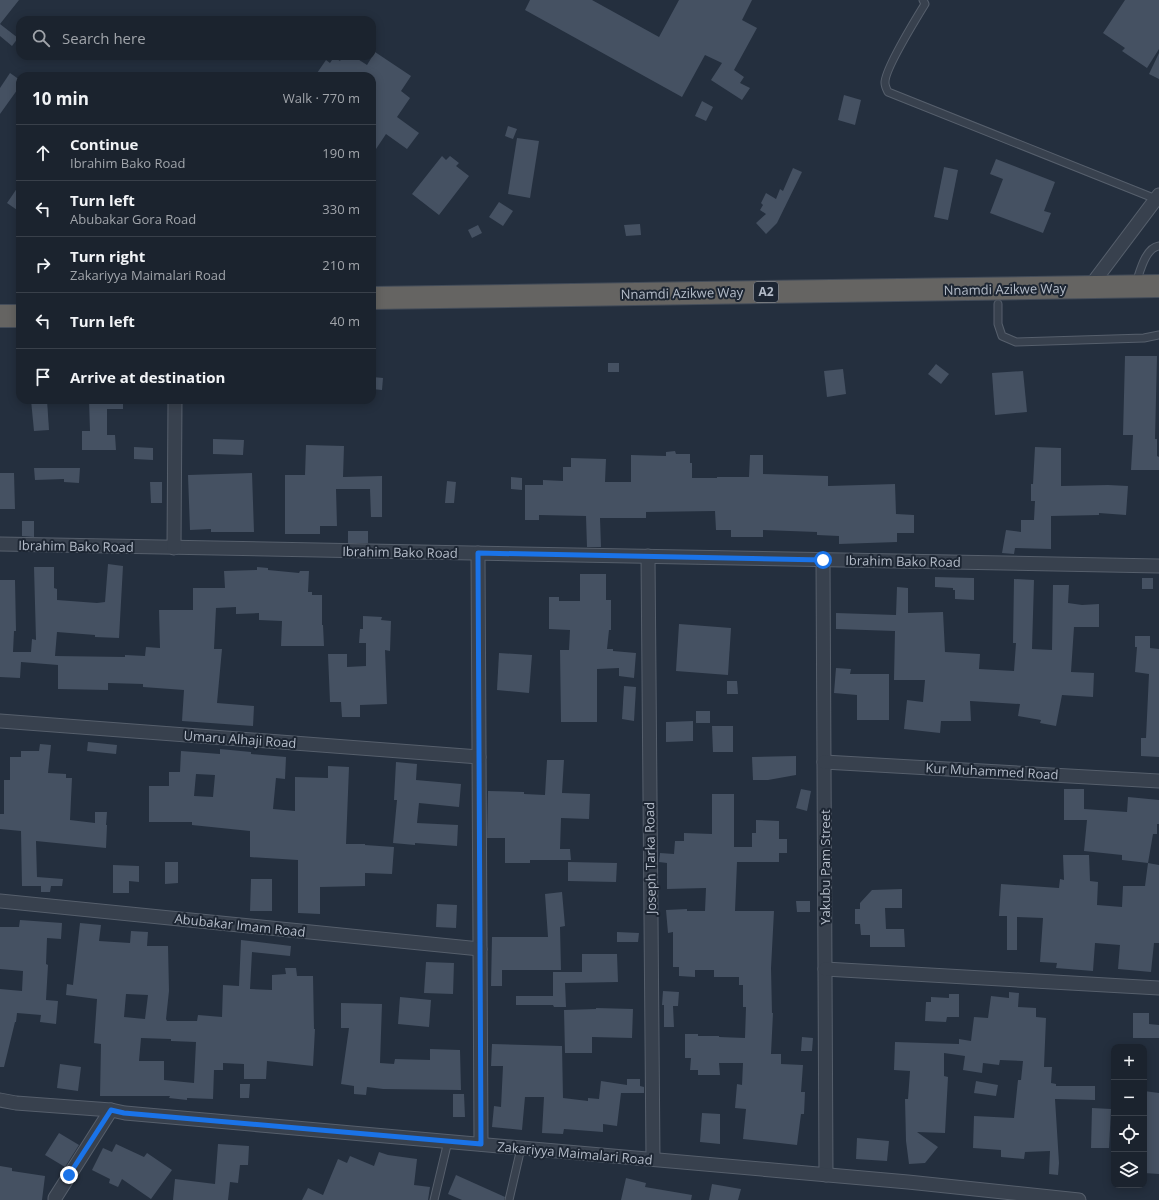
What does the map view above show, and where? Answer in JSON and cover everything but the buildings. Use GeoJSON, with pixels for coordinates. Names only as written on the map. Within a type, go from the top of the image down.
{"type":"FeatureCollection","features":[{"type":"Feature","properties":{"kind":"highway","name":"Nnamdi Azikwe Way"},"geometry":{"type":"LineString","coordinates":[[376,311],[998,296],[1089,288],[1159,286]]}},
{"type":"Feature","properties":{"kind":"highway","name":"Nnamdi Azikwe Way"},"geometry":{"type":"LineString","coordinates":[[376,298],[998,296],[1159,301]]}},
{"type":"Feature","properties":{"kind":"highway"},"geometry":{"type":"LineString","coordinates":[[0,303],[16,302]]}},
{"type":"Feature","properties":{"kind":"highway"},"geometry":{"type":"LineString","coordinates":[[0,316],[16,316]]}},
{"type":"Feature","properties":{"kind":"street"},"geometry":{"type":"LineString","coordinates":[[1089,288],[1158,197]]}},
{"type":"Feature","properties":{"kind":"street"},"geometry":{"type":"LineString","coordinates":[[174,548],[175,404]]}},
{"type":"Feature","properties":{"kind":"street","name":"Ibrahim Bako Road"},"geometry":{"type":"LineString","coordinates":[[0,544],[1159,566]]}},
{"type":"Feature","properties":{"kind":"street"},"geometry":{"type":"LineString","coordinates":[[478,553],[481,1144]]}},
{"type":"Feature","properties":{"kind":"street","name":"Joseph Tarka Road"},"geometry":{"type":"LineString","coordinates":[[648,556],[653,1159]]}},
{"type":"Feature","properties":{"kind":"street","name":"Yakubu Pam Street"},"geometry":{"type":"LineString","coordinates":[[823,560],[826,1175]]}},
{"type":"Feature","properties":{"kind":"street","name":"Umaru Alhaji Road"},"geometry":{"type":"LineString","coordinates":[[0,721],[479,758]]}},
{"type":"Feature","properties":{"kind":"street","name":"Kur Muhammed Road"},"geometry":{"type":"LineString","coordinates":[[824,762],[1159,781]]}},
{"type":"Feature","properties":{"kind":"street","name":"Abubakar Imam Road"},"geometry":{"type":"LineString","coordinates":[[0,901],[480,949]]}},
{"type":"Feature","properties":{"kind":"street"},"geometry":{"type":"LineString","coordinates":[[825,969],[1159,988]]}},
{"type":"Feature","properties":{"kind":"street","name":"Zakariyya Maimalari Road"},"geometry":{"type":"LineString","coordinates":[[0,1100],[16,1103],[111,1110],[124,1113],[908,1182],[1063,1200],[1079,1200]]}},
{"type":"Feature","properties":{"kind":"street"},"geometry":{"type":"LineString","coordinates":[[55,1200],[111,1110]]}},
{"type":"Feature","properties":{"kind":"lane"},"geometry":{"type":"LineString","coordinates":[[924,0],[925,4],[903,41],[887,73],[885,83],[888,92],[1158,197]]}},
{"type":"Feature","properties":{"kind":"lane"},"geometry":{"type":"LineString","coordinates":[[1134,287],[1148,254],[1155,247],[1159,246]]}},
{"type":"Feature","properties":{"kind":"lane"},"geometry":{"type":"LineString","coordinates":[[998,296],[998,324],[1002,336],[1016,342],[1144,338],[1159,335]]}},
{"type":"Feature","properties":{"kind":"lane"},"geometry":{"type":"LineString","coordinates":[[434,1200],[448,1142]]}},
{"type":"Feature","properties":{"kind":"lane"},"geometry":{"type":"LineString","coordinates":[[509,1200],[521,1148]]}},
{"type":"Feature","properties":{"kind":"route"},"geometry":{"type":"LineString","coordinates":[[69,1175],[111,1110],[124,1113],[481,1144],[478,553],[823,560]]}}]}
